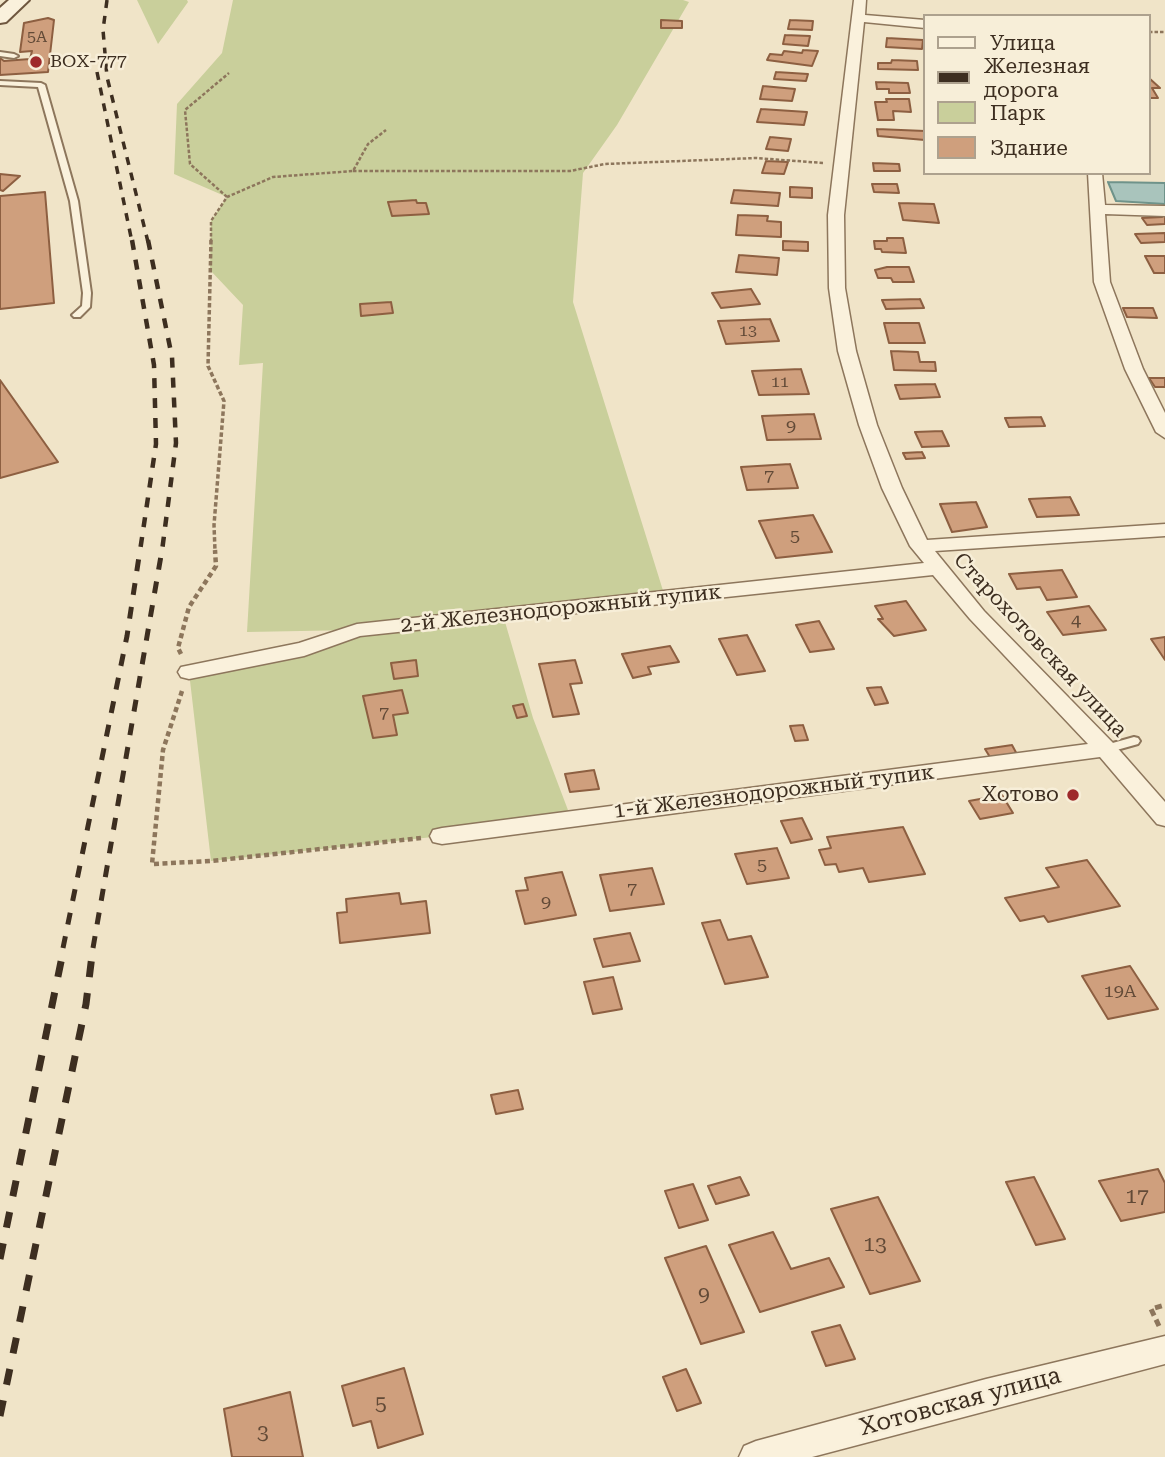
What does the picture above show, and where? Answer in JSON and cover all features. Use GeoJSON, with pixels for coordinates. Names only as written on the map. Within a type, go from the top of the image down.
{"type":"FeatureCollection","features":[{"type":"Feature","properties":{"kind":"main road"},"geometry":{"type":"LineString","coordinates":[[0,18],[20,0]]}},
{"type":"Feature","properties":{"kind":"street"},"geometry":{"type":"LineString","coordinates":[[858,9],[923,24]]}},
{"type":"Feature","properties":{"kind":"street","name":"Старохотовская улица"},"geometry":{"type":"LineString","coordinates":[[858,9],[836,215],[837,288],[847,351],[868,425],[892,488],[920,546],[976,615],[1106,749],[1165,818]]}},
{"type":"Feature","properties":{"kind":"street"},"geometry":{"type":"LineString","coordinates":[[1095,175],[1102,282],[1134,369],[1165,432]]}},
{"type":"Feature","properties":{"kind":"street"},"geometry":{"type":"LineString","coordinates":[[1098,209],[1165,211]]}},
{"type":"Feature","properties":{"kind":"street"},"geometry":{"type":"LineString","coordinates":[[920,546],[1165,530]]}},
{"type":"Feature","properties":{"kind":"street","name":"2-й Железнодорожный тупик"},"geometry":{"type":"LineString","coordinates":[[189,672],[304,649],[357,630],[937,568]]}},
{"type":"Feature","properties":{"kind":"street","name":"1-й Железнодорожный тупик"},"geometry":{"type":"LineString","coordinates":[[442,836],[1106,749]]}},
{"type":"Feature","properties":{"kind":"street","name":"Хотовская улица"},"geometry":{"type":"LineString","coordinates":[[756,1457],[986,1394],[1163,1340]]}},
{"type":"Feature","properties":{"kind":"lane"},"geometry":{"type":"LineString","coordinates":[[0,54],[14,56]]}},
{"type":"Feature","properties":{"kind":"lane"},"geometry":{"type":"LineString","coordinates":[[0,82],[42,78]]}},
{"type":"Feature","properties":{"kind":"lane"},"geometry":{"type":"LineString","coordinates":[[0,82],[41,85],[75,201],[87,293],[86,306],[77,315]]}},
{"type":"Feature","properties":{"kind":"lane"},"geometry":{"type":"LineString","coordinates":[[1106,749],[1134,741]]}},
{"type":"Feature","properties":{"kind":"path"},"geometry":{"type":"LineString","coordinates":[[227,197],[190,164],[185,110],[229,73]]}},
{"type":"Feature","properties":{"kind":"path"},"geometry":{"type":"LineString","coordinates":[[353,171],[368,144],[386,130]]}},
{"type":"Feature","properties":{"kind":"path"},"geometry":{"type":"LineString","coordinates":[[442,836],[211,861],[152,864],[163,750],[189,672],[178,648],[189,607],[216,566],[214,525],[224,401],[208,366],[211,221],[227,197],[273,177],[353,171],[570,171],[605,164],[756,158],[841,164]]}},
{"type":"Feature","properties":{"kind":"path"},"geometry":{"type":"LineString","coordinates":[[1163,1340],[1150,1309],[1165,1305]]}},
{"type":"Feature","properties":{"kind":"green space"},"geometry":{"type":"Polygon","coordinates":[[[137,0],[188,2],[158,44],[137,0]]]}},
{"type":"Feature","properties":{"kind":"green space"},"geometry":{"type":"Polygon","coordinates":[[[233,0],[689,2],[617,125],[583,173],[573,302],[665,597],[503,615],[533,718],[571,818],[442,836],[211,861],[189,672],[354,630],[247,632],[263,363],[239,365],[243,305],[210,270],[211,221],[227,197],[174,174],[177,104],[222,53],[233,0]]]}},
{"type":"Feature","properties":{"kind":"water"},"geometry":{"type":"Polygon","coordinates":[[[1108,182],[1165,183],[1165,204],[1116,201],[1108,182]]]}},
{"type":"Feature","properties":{"kind":"building"},"geometry":{"type":"Polygon","coordinates":[[[48,18],[54,20],[48,72],[0,75],[0,58],[4,61],[30,59],[32,51],[20,52],[24,23],[48,18]]]}},
{"type":"Feature","properties":{"kind":"building"},"geometry":{"type":"Polygon","coordinates":[[[661,20],[682,21],[682,28],[661,28],[661,20]]]}},
{"type":"Feature","properties":{"kind":"building"},"geometry":{"type":"Polygon","coordinates":[[[790,20],[813,21],[812,30],[788,29],[790,20]]]}},
{"type":"Feature","properties":{"kind":"building"},"geometry":{"type":"Polygon","coordinates":[[[785,35],[810,36],[808,46],[783,44],[785,35]]]}},
{"type":"Feature","properties":{"kind":"building"},"geometry":{"type":"Polygon","coordinates":[[[887,38],[923,40],[922,49],[886,47],[887,38]]]}},
{"type":"Feature","properties":{"kind":"building"},"geometry":{"type":"Polygon","coordinates":[[[803,50],[818,51],[812,66],[767,60],[770,54],[782,55],[784,51],[802,53],[803,50]]]}},
{"type":"Feature","properties":{"kind":"building"},"geometry":{"type":"Polygon","coordinates":[[[892,60],[917,61],[918,70],[878,69],[878,63],[891,63],[892,60]]]}},
{"type":"Feature","properties":{"kind":"building"},"geometry":{"type":"Polygon","coordinates":[[[776,72],[808,74],[806,81],[774,79],[776,72]]]}},
{"type":"Feature","properties":{"kind":"building"},"geometry":{"type":"Polygon","coordinates":[[[1151,80],[1160,88],[1152,88],[1158,98],[1151,98],[1151,80]]]}},
{"type":"Feature","properties":{"kind":"building"},"geometry":{"type":"Polygon","coordinates":[[[876,82],[908,83],[910,93],[889,93],[889,89],[877,89],[876,82]]]}},
{"type":"Feature","properties":{"kind":"building"},"geometry":{"type":"Polygon","coordinates":[[[763,86],[795,89],[792,101],[760,99],[763,86]]]}},
{"type":"Feature","properties":{"kind":"building"},"geometry":{"type":"Polygon","coordinates":[[[886,99],[909,99],[911,112],[893,111],[894,120],[878,120],[875,102],[887,102],[886,99]]]}},
{"type":"Feature","properties":{"kind":"building"},"geometry":{"type":"Polygon","coordinates":[[[761,109],[807,112],[804,125],[757,122],[761,109]]]}},
{"type":"Feature","properties":{"kind":"building"},"geometry":{"type":"Polygon","coordinates":[[[877,129],[923,131],[923,140],[878,136],[877,129]]]}},
{"type":"Feature","properties":{"kind":"building"},"geometry":{"type":"Polygon","coordinates":[[[770,137],[791,139],[788,151],[766,149],[770,137]]]}},
{"type":"Feature","properties":{"kind":"building"},"geometry":{"type":"Polygon","coordinates":[[[766,161],[788,162],[784,174],[762,173],[766,161]]]}},
{"type":"Feature","properties":{"kind":"building"},"geometry":{"type":"Polygon","coordinates":[[[873,163],[899,164],[900,171],[874,171],[873,163]]]}},
{"type":"Feature","properties":{"kind":"building"},"geometry":{"type":"Polygon","coordinates":[[[0,174],[20,176],[3,191],[0,190],[0,174]]]}},
{"type":"Feature","properties":{"kind":"building"},"geometry":{"type":"Polygon","coordinates":[[[872,184],[897,184],[899,193],[874,192],[872,184]]]}},
{"type":"Feature","properties":{"kind":"building"},"geometry":{"type":"Polygon","coordinates":[[[790,187],[812,188],[812,198],[790,197],[790,187]]]}},
{"type":"Feature","properties":{"kind":"building"},"geometry":{"type":"Polygon","coordinates":[[[734,190],[780,193],[778,206],[731,203],[734,190]]]}},
{"type":"Feature","properties":{"kind":"building"},"geometry":{"type":"Polygon","coordinates":[[[45,192],[54,303],[0,309],[0,196],[45,192]]]}},
{"type":"Feature","properties":{"kind":"building"},"geometry":{"type":"Polygon","coordinates":[[[416,200],[417,203],[426,203],[429,214],[392,216],[388,202],[416,200]]]}},
{"type":"Feature","properties":{"kind":"building"},"geometry":{"type":"Polygon","coordinates":[[[899,203],[934,204],[939,223],[903,220],[899,203]]]}},
{"type":"Feature","properties":{"kind":"building"},"geometry":{"type":"Polygon","coordinates":[[[738,215],[768,216],[767,221],[781,222],[781,237],[736,235],[738,215]]]}},
{"type":"Feature","properties":{"kind":"building"},"geometry":{"type":"Polygon","coordinates":[[[1160,215],[1165,215],[1165,224],[1147,225],[1142,218],[1162,217],[1160,215]]]}},
{"type":"Feature","properties":{"kind":"building"},"geometry":{"type":"Polygon","coordinates":[[[1165,233],[1165,242],[1141,243],[1135,234],[1165,233]]]}},
{"type":"Feature","properties":{"kind":"building"},"geometry":{"type":"Polygon","coordinates":[[[887,238],[903,238],[906,253],[875,249],[874,241],[887,241],[887,238]]]}},
{"type":"Feature","properties":{"kind":"building"},"geometry":{"type":"Polygon","coordinates":[[[783,241],[808,242],[808,251],[783,250],[783,241]]]}},
{"type":"Feature","properties":{"kind":"building"},"geometry":{"type":"Polygon","coordinates":[[[739,255],[779,258],[777,275],[736,272],[739,255]]]}},
{"type":"Feature","properties":{"kind":"building"},"geometry":{"type":"Polygon","coordinates":[[[1145,256],[1165,256],[1165,273],[1154,273],[1145,256]]]}},
{"type":"Feature","properties":{"kind":"building"},"geometry":{"type":"Polygon","coordinates":[[[909,267],[914,282],[893,282],[891,278],[878,278],[875,270],[909,267]]]}},
{"type":"Feature","properties":{"kind":"building"},"geometry":{"type":"Polygon","coordinates":[[[751,289],[760,304],[721,308],[712,293],[751,289]]]}},
{"type":"Feature","properties":{"kind":"building"},"geometry":{"type":"Polygon","coordinates":[[[920,299],[924,308],[886,309],[882,300],[920,299]]]}},
{"type":"Feature","properties":{"kind":"building"},"geometry":{"type":"Polygon","coordinates":[[[391,302],[393,313],[361,316],[360,304],[391,302]]]}},
{"type":"Feature","properties":{"kind":"building"},"geometry":{"type":"Polygon","coordinates":[[[1123,308],[1153,308],[1157,318],[1127,317],[1123,308]]]}},
{"type":"Feature","properties":{"kind":"building"},"geometry":{"type":"Polygon","coordinates":[[[770,319],[779,341],[726,344],[718,321],[770,319]]]}},
{"type":"Feature","properties":{"kind":"building"},"geometry":{"type":"Polygon","coordinates":[[[884,323],[919,323],[925,343],[889,343],[884,323]]]}},
{"type":"Feature","properties":{"kind":"building"},"geometry":{"type":"Polygon","coordinates":[[[891,351],[918,352],[920,362],[935,362],[936,371],[894,370],[891,351]]]}},
{"type":"Feature","properties":{"kind":"building"},"geometry":{"type":"Polygon","coordinates":[[[801,369],[809,394],[759,395],[752,371],[801,369]]]}},
{"type":"Feature","properties":{"kind":"building"},"geometry":{"type":"Polygon","coordinates":[[[1149,378],[1165,378],[1165,387],[1155,387],[1149,378]]]}},
{"type":"Feature","properties":{"kind":"building"},"geometry":{"type":"Polygon","coordinates":[[[0,380],[58,462],[0,478],[0,380]]]}},
{"type":"Feature","properties":{"kind":"building"},"geometry":{"type":"Polygon","coordinates":[[[935,384],[940,397],[900,399],[895,385],[935,384]]]}},
{"type":"Feature","properties":{"kind":"building"},"geometry":{"type":"Polygon","coordinates":[[[814,414],[821,439],[767,440],[762,416],[814,414]]]}},
{"type":"Feature","properties":{"kind":"building"},"geometry":{"type":"Polygon","coordinates":[[[1041,417],[1045,426],[1009,427],[1005,418],[1041,417]]]}},
{"type":"Feature","properties":{"kind":"building"},"geometry":{"type":"Polygon","coordinates":[[[942,431],[949,446],[922,447],[915,432],[942,431]]]}},
{"type":"Feature","properties":{"kind":"building"},"geometry":{"type":"Polygon","coordinates":[[[922,452],[925,458],[906,459],[903,453],[922,452]]]}},
{"type":"Feature","properties":{"kind":"building"},"geometry":{"type":"Polygon","coordinates":[[[790,464],[798,488],[747,490],[741,467],[790,464]]]}},
{"type":"Feature","properties":{"kind":"building"},"geometry":{"type":"Polygon","coordinates":[[[1070,497],[1079,515],[1037,517],[1029,499],[1070,497]]]}},
{"type":"Feature","properties":{"kind":"building"},"geometry":{"type":"Polygon","coordinates":[[[976,502],[987,527],[952,532],[940,504],[976,502]]]}},
{"type":"Feature","properties":{"kind":"building"},"geometry":{"type":"Polygon","coordinates":[[[813,515],[832,552],[776,558],[759,521],[813,515]]]}},
{"type":"Feature","properties":{"kind":"building"},"geometry":{"type":"Polygon","coordinates":[[[1062,570],[1077,597],[1047,600],[1040,587],[1017,589],[1009,574],[1062,570]]]}},
{"type":"Feature","properties":{"kind":"building"},"geometry":{"type":"Polygon","coordinates":[[[906,601],[926,630],[894,636],[878,619],[883,619],[875,606],[906,601]]]}},
{"type":"Feature","properties":{"kind":"building"},"geometry":{"type":"Polygon","coordinates":[[[1089,606],[1106,630],[1063,635],[1047,612],[1089,606]]]}},
{"type":"Feature","properties":{"kind":"building"},"geometry":{"type":"Polygon","coordinates":[[[819,621],[834,649],[810,652],[796,625],[819,621]]]}},
{"type":"Feature","properties":{"kind":"building"},"geometry":{"type":"Polygon","coordinates":[[[747,635],[765,671],[737,675],[719,639],[747,635]]]}},
{"type":"Feature","properties":{"kind":"building"},"geometry":{"type":"Polygon","coordinates":[[[1165,637],[1165,660],[1151,639],[1165,637]]]}},
{"type":"Feature","properties":{"kind":"building"},"geometry":{"type":"Polygon","coordinates":[[[670,646],[679,662],[648,667],[651,674],[633,678],[622,654],[670,646]]]}},
{"type":"Feature","properties":{"kind":"building"},"geometry":{"type":"Polygon","coordinates":[[[416,660],[418,676],[394,679],[391,663],[416,660]]]}},
{"type":"Feature","properties":{"kind":"building"},"geometry":{"type":"Polygon","coordinates":[[[575,660],[582,683],[570,684],[579,714],[553,717],[539,664],[575,660]]]}},
{"type":"Feature","properties":{"kind":"building"},"geometry":{"type":"Polygon","coordinates":[[[881,687],[888,703],[875,705],[867,688],[881,687]]]}},
{"type":"Feature","properties":{"kind":"building"},"geometry":{"type":"Polygon","coordinates":[[[402,690],[408,713],[393,715],[397,735],[373,738],[363,696],[402,690]]]}},
{"type":"Feature","properties":{"kind":"building"},"geometry":{"type":"Polygon","coordinates":[[[523,704],[527,716],[517,718],[513,706],[523,704]]]}},
{"type":"Feature","properties":{"kind":"building"},"geometry":{"type":"Polygon","coordinates":[[[803,725],[808,740],[795,741],[790,726],[803,725]]]}},
{"type":"Feature","properties":{"kind":"building"},"geometry":{"type":"Polygon","coordinates":[[[1012,745],[1019,758],[993,762],[985,749],[1012,745]]]}},
{"type":"Feature","properties":{"kind":"building"},"geometry":{"type":"Polygon","coordinates":[[[594,770],[599,789],[570,792],[565,774],[594,770]]]}},
{"type":"Feature","properties":{"kind":"building"},"geometry":{"type":"Polygon","coordinates":[[[1002,795],[1013,813],[980,819],[969,801],[1002,795]]]}},
{"type":"Feature","properties":{"kind":"building"},"geometry":{"type":"Polygon","coordinates":[[[802,818],[812,839],[791,843],[781,821],[802,818]]]}},
{"type":"Feature","properties":{"kind":"building"},"geometry":{"type":"Polygon","coordinates":[[[903,827],[925,874],[869,882],[863,868],[839,872],[836,864],[825,865],[819,850],[831,848],[827,837],[903,827]]]}},
{"type":"Feature","properties":{"kind":"building"},"geometry":{"type":"Polygon","coordinates":[[[777,848],[789,878],[747,884],[735,854],[777,848]]]}},
{"type":"Feature","properties":{"kind":"building"},"geometry":{"type":"Polygon","coordinates":[[[1087,860],[1120,906],[1048,922],[1044,916],[1020,921],[1005,898],[1059,887],[1046,868],[1087,860]]]}},
{"type":"Feature","properties":{"kind":"building"},"geometry":{"type":"Polygon","coordinates":[[[652,868],[664,904],[610,911],[600,875],[652,868]]]}},
{"type":"Feature","properties":{"kind":"building"},"geometry":{"type":"Polygon","coordinates":[[[562,872],[576,915],[525,924],[516,891],[528,890],[525,878],[562,872]]]}},
{"type":"Feature","properties":{"kind":"building"},"geometry":{"type":"Polygon","coordinates":[[[399,893],[401,904],[426,901],[430,933],[340,943],[337,913],[347,912],[346,899],[399,893]]]}},
{"type":"Feature","properties":{"kind":"building"},"geometry":{"type":"Polygon","coordinates":[[[720,920],[728,940],[751,936],[768,977],[725,984],[702,923],[720,920]]]}},
{"type":"Feature","properties":{"kind":"building"},"geometry":{"type":"Polygon","coordinates":[[[630,933],[640,961],[603,967],[594,939],[630,933]]]}},
{"type":"Feature","properties":{"kind":"building"},"geometry":{"type":"Polygon","coordinates":[[[1130,966],[1158,1009],[1108,1019],[1082,976],[1130,966]]]}},
{"type":"Feature","properties":{"kind":"building"},"geometry":{"type":"Polygon","coordinates":[[[613,977],[622,1009],[593,1014],[584,982],[613,977]]]}},
{"type":"Feature","properties":{"kind":"building"},"geometry":{"type":"Polygon","coordinates":[[[518,1090],[523,1109],[496,1114],[491,1095],[518,1090]]]}},
{"type":"Feature","properties":{"kind":"building"},"geometry":{"type":"Polygon","coordinates":[[[1158,1169],[1165,1183],[1165,1212],[1121,1221],[1099,1181],[1158,1169]]]}},
{"type":"Feature","properties":{"kind":"building"},"geometry":{"type":"Polygon","coordinates":[[[740,1177],[749,1195],[716,1204],[708,1186],[740,1177]]]}},
{"type":"Feature","properties":{"kind":"building"},"geometry":{"type":"Polygon","coordinates":[[[1034,1177],[1065,1239],[1036,1245],[1006,1182],[1034,1177]]]}},
{"type":"Feature","properties":{"kind":"building"},"geometry":{"type":"Polygon","coordinates":[[[693,1184],[708,1220],[679,1228],[665,1191],[693,1184]]]}},
{"type":"Feature","properties":{"kind":"building"},"geometry":{"type":"Polygon","coordinates":[[[878,1197],[920,1281],[870,1294],[831,1209],[878,1197]]]}},
{"type":"Feature","properties":{"kind":"building"},"geometry":{"type":"Polygon","coordinates":[[[773,1232],[791,1269],[829,1258],[844,1287],[760,1312],[729,1245],[773,1232]]]}},
{"type":"Feature","properties":{"kind":"building"},"geometry":{"type":"Polygon","coordinates":[[[706,1246],[744,1332],[701,1344],[665,1258],[706,1246]]]}},
{"type":"Feature","properties":{"kind":"building"},"geometry":{"type":"Polygon","coordinates":[[[840,1325],[855,1359],[826,1366],[812,1332],[840,1325]]]}},
{"type":"Feature","properties":{"kind":"building"},"geometry":{"type":"Polygon","coordinates":[[[404,1368],[423,1434],[378,1448],[371,1421],[353,1426],[342,1386],[404,1368]]]}},
{"type":"Feature","properties":{"kind":"building"},"geometry":{"type":"Polygon","coordinates":[[[686,1369],[701,1403],[677,1411],[663,1377],[686,1369]]]}},
{"type":"Feature","properties":{"kind":"building"},"geometry":{"type":"Polygon","coordinates":[[[290,1392],[303,1457],[232,1457],[224,1409],[290,1392]]]}},
{"type":"Feature","properties":{"kind":"railway"},"geometry":{"type":"LineString","coordinates":[[107,0],[103,30],[107,77],[148,242]]}},
{"type":"Feature","properties":{"kind":"railway"},"geometry":{"type":"LineString","coordinates":[[97,72],[132,242]]}},
{"type":"Feature","properties":{"kind":"railway"},"geometry":{"type":"LineString","coordinates":[[132,240],[154,365],[156,444],[140,551]]}},
{"type":"Feature","properties":{"kind":"railway"},"geometry":{"type":"LineString","coordinates":[[148,240],[172,357],[176,443],[162,551]]}},
{"type":"Feature","properties":{"kind":"railway"},"geometry":{"type":"LineString","coordinates":[[63,948],[127,636],[140,550]]}},
{"type":"Feature","properties":{"kind":"railway"},"geometry":{"type":"LineString","coordinates":[[93,948],[162,550]]}},
{"type":"Feature","properties":{"kind":"railway"},"geometry":{"type":"LineString","coordinates":[[0,1259],[64,947]]}},
{"type":"Feature","properties":{"kind":"railway"},"geometry":{"type":"LineString","coordinates":[[0,1416],[86,1004],[93,947]]}},
{"type":"Feature","properties":{"kind":"place","name":"ВОХ-777"},"geometry":{"type":"Point","coordinates":[36,62]}},
{"type":"Feature","properties":{"kind":"place","name":"Хотово"},"geometry":{"type":"Point","coordinates":[1073,795]}}]}
